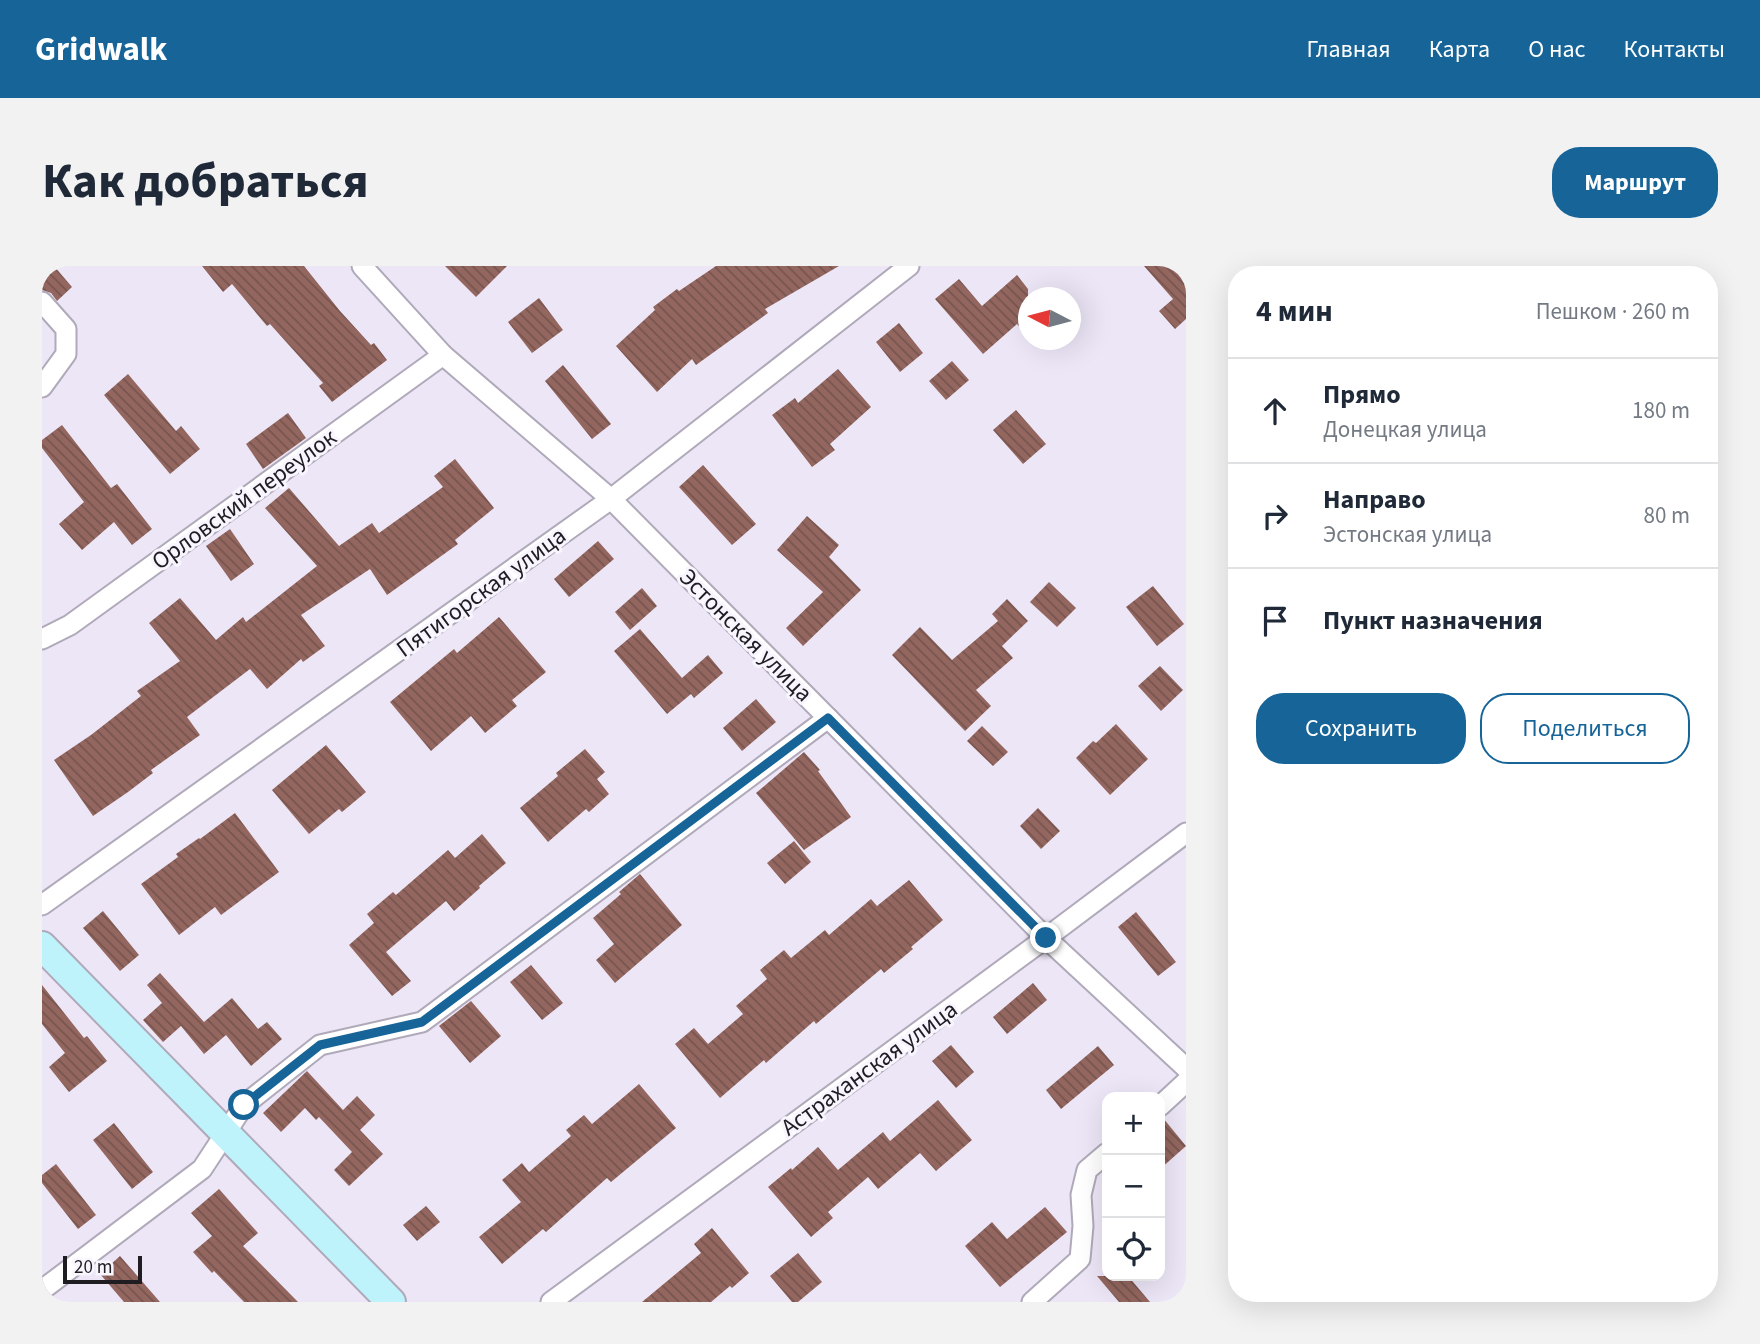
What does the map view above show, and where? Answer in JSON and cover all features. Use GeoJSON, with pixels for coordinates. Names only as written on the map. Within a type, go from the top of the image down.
{"type":"FeatureCollection","features":[{"type":"Feature","properties":{"kind":"main road"},"geometry":{"type":"LineString","coordinates":[[42,946],[391,1302]]}},
{"type":"Feature","properties":{"kind":"street","name":"Эстонская улица"},"geometry":{"type":"LineString","coordinates":[[362,266],[443,355],[611,499],[1046,938],[1186,1068]]}},
{"type":"Feature","properties":{"kind":"street","name":"Пятигорская улица"},"geometry":{"type":"LineString","coordinates":[[42,905],[611,499],[909,266]]}},
{"type":"Feature","properties":{"kind":"street"},"geometry":{"type":"LineString","coordinates":[[42,302],[66,328],[65,354],[42,387]]}},
{"type":"Feature","properties":{"kind":"street","name":"Орловский переулок"},"geometry":{"type":"LineString","coordinates":[[42,639],[82,617],[443,355]]}},
{"type":"Feature","properties":{"kind":"street"},"geometry":{"type":"LineString","coordinates":[[42,1290],[202,1170],[244,1105],[320,1045],[422,1022],[828,718]]}},
{"type":"Feature","properties":{"kind":"street","name":"Астраханская улица"},"geometry":{"type":"LineString","coordinates":[[551,1302],[1186,833]]}},
{"type":"Feature","properties":{"kind":"street"},"geometry":{"type":"LineString","coordinates":[[1165,1101],[1186,1082]]}},
{"type":"Feature","properties":{"kind":"street"},"geometry":{"type":"LineString","coordinates":[[1032,1302],[1080,1259],[1083,1226],[1081,1195],[1087,1170],[1105,1155]]}},
{"type":"Feature","properties":{"kind":"building"},"geometry":{"type":"Polygon","coordinates":[[[42,266],[54,266],[72,287],[57,301],[51,293],[42,290],[42,266]]]}},
{"type":"Feature","properties":{"kind":"building"},"geometry":{"type":"Polygon","coordinates":[[[202,266],[304,266],[340,311],[371,345],[374,343],[387,360],[332,402],[319,386],[323,383],[270,324],[267,326],[232,284],[223,292],[202,266]]]}},
{"type":"Feature","properties":{"kind":"building"},"geometry":{"type":"Polygon","coordinates":[[[445,266],[507,266],[476,297],[445,266]]]}},
{"type":"Feature","properties":{"kind":"building"},"geometry":{"type":"Polygon","coordinates":[[[716,266],[839,266],[765,309],[768,313],[696,365],[692,359],[657,392],[616,346],[655,310],[653,307],[716,266]]]}},
{"type":"Feature","properties":{"kind":"building"},"geometry":{"type":"Polygon","coordinates":[[[1144,266],[1186,266],[1186,319],[1175,329],[1159,311],[1173,299],[1144,266]]]}},
{"type":"Feature","properties":{"kind":"building"},"geometry":{"type":"Polygon","coordinates":[[[1017,275],[1026,287],[1018,287],[1018,325],[983,354],[935,299],[959,279],[982,306],[1017,275]]]}},
{"type":"Feature","properties":{"kind":"building"},"geometry":{"type":"Polygon","coordinates":[[[539,298],[563,330],[532,353],[508,322],[539,298]]]}},
{"type":"Feature","properties":{"kind":"building"},"geometry":{"type":"Polygon","coordinates":[[[899,323],[923,353],[900,372],[876,342],[899,323]]]}},
{"type":"Feature","properties":{"kind":"building"},"geometry":{"type":"Polygon","coordinates":[[[952,361],[969,380],[946,400],[929,381],[952,361]]]}},
{"type":"Feature","properties":{"kind":"building"},"geometry":{"type":"Polygon","coordinates":[[[563,365],[611,424],[592,439],[545,381],[563,365]]]}},
{"type":"Feature","properties":{"kind":"building"},"geometry":{"type":"Polygon","coordinates":[[[838,369],[871,407],[830,444],[835,450],[812,467],[772,415],[795,398],[798,403],[838,369]]]}},
{"type":"Feature","properties":{"kind":"building"},"geometry":{"type":"Polygon","coordinates":[[[128,374],[176,431],[181,426],[200,449],[170,474],[104,395],[128,374]]]}},
{"type":"Feature","properties":{"kind":"building"},"geometry":{"type":"Polygon","coordinates":[[[1016,410],[1046,444],[1023,464],[993,430],[1016,410]]]}},
{"type":"Feature","properties":{"kind":"building"},"geometry":{"type":"Polygon","coordinates":[[[288,413],[306,438],[263,469],[246,444],[288,413]]]}},
{"type":"Feature","properties":{"kind":"building"},"geometry":{"type":"Polygon","coordinates":[[[62,425],[111,488],[117,484],[152,529],[132,545],[114,522],[82,550],[59,524],[84,502],[42,448],[42,440],[62,425]]]}},
{"type":"Feature","properties":{"kind":"building"},"geometry":{"type":"Polygon","coordinates":[[[455,459],[494,508],[455,540],[458,544],[387,595],[370,569],[301,615],[325,646],[303,662],[301,659],[267,689],[250,669],[187,717],[200,735],[93,816],[54,760],[141,696],[137,691],[180,661],[149,623],[180,598],[216,640],[243,617],[246,622],[317,566],[265,508],[289,488],[339,546],[372,523],[379,533],[443,487],[434,476],[455,459]]]}},
{"type":"Feature","properties":{"kind":"building"},"geometry":{"type":"Polygon","coordinates":[[[703,465],[756,524],[732,545],[679,487],[703,465]]]}},
{"type":"Feature","properties":{"kind":"building"},"geometry":{"type":"Polygon","coordinates":[[[807,516],[839,545],[829,557],[861,590],[803,646],[786,628],[823,592],[777,550],[807,516]]]}},
{"type":"Feature","properties":{"kind":"building"},"geometry":{"type":"Polygon","coordinates":[[[230,529],[254,564],[231,581],[206,546],[230,529]]]}},
{"type":"Feature","properties":{"kind":"building"},"geometry":{"type":"Polygon","coordinates":[[[598,541],[614,559],[569,597],[554,579],[598,541]]]}},
{"type":"Feature","properties":{"kind":"building"},"geometry":{"type":"Polygon","coordinates":[[[1049,582],[1076,608],[1057,627],[1030,602],[1049,582]]]}},
{"type":"Feature","properties":{"kind":"building"},"geometry":{"type":"Polygon","coordinates":[[[1153,586],[1184,624],[1157,646],[1126,607],[1153,586]]]}},
{"type":"Feature","properties":{"kind":"building"},"geometry":{"type":"Polygon","coordinates":[[[642,588],[657,606],[630,630],[615,612],[642,588]]]}},
{"type":"Feature","properties":{"kind":"building"},"geometry":{"type":"Polygon","coordinates":[[[1007,599],[1028,621],[1002,646],[1013,658],[976,690],[991,706],[965,731],[892,655],[920,627],[952,660],[998,621],[992,614],[1007,599]]]}},
{"type":"Feature","properties":{"kind":"building"},"geometry":{"type":"Polygon","coordinates":[[[499,617],[546,672],[512,700],[517,706],[485,733],[471,716],[431,751],[390,702],[454,649],[457,653],[499,617]]]}},
{"type":"Feature","properties":{"kind":"building"},"geometry":{"type":"Polygon","coordinates":[[[640,629],[682,678],[708,655],[723,673],[694,698],[691,694],[667,714],[614,651],[640,629]]]}},
{"type":"Feature","properties":{"kind":"building"},"geometry":{"type":"Polygon","coordinates":[[[1160,666],[1183,690],[1161,711],[1138,686],[1160,666]]]}},
{"type":"Feature","properties":{"kind":"building"},"geometry":{"type":"Polygon","coordinates":[[[756,699],[776,722],[742,751],[723,728],[756,699]]]}},
{"type":"Feature","properties":{"kind":"building"},"geometry":{"type":"Polygon","coordinates":[[[1116,724],[1148,759],[1110,795],[1076,758],[1116,724]]]}},
{"type":"Feature","properties":{"kind":"building"},"geometry":{"type":"Polygon","coordinates":[[[982,726],[1008,752],[993,766],[967,741],[982,726]]]}},
{"type":"Feature","properties":{"kind":"building"},"geometry":{"type":"Polygon","coordinates":[[[326,745],[366,792],[342,812],[339,809],[309,834],[272,790],[326,745]]]}},
{"type":"Feature","properties":{"kind":"building"},"geometry":{"type":"Polygon","coordinates":[[[585,749],[605,772],[597,779],[609,794],[589,812],[586,809],[548,842],[520,808],[585,749]]]}},
{"type":"Feature","properties":{"kind":"building"},"geometry":{"type":"Polygon","coordinates":[[[804,752],[820,770],[818,771],[851,817],[804,850],[756,793],[804,752]]]}},
{"type":"Feature","properties":{"kind":"building"},"geometry":{"type":"Polygon","coordinates":[[[1038,808],[1060,831],[1041,849],[1020,826],[1038,808]]]}},
{"type":"Feature","properties":{"kind":"building"},"geometry":{"type":"Polygon","coordinates":[[[235,813],[279,872],[221,915],[215,907],[179,935],[141,884],[178,857],[176,854],[235,813]]]}},
{"type":"Feature","properties":{"kind":"building"},"geometry":{"type":"Polygon","coordinates":[[[482,834],[506,863],[454,911],[446,901],[386,952],[411,981],[392,996],[349,945],[374,923],[367,914],[393,892],[396,895],[448,850],[455,858],[482,834]]]}},
{"type":"Feature","properties":{"kind":"building"},"geometry":{"type":"Polygon","coordinates":[[[794,841],[811,862],[785,884],[767,863],[794,841]]]}},
{"type":"Feature","properties":{"kind":"building"},"geometry":{"type":"Polygon","coordinates":[[[640,874],[682,925],[615,983],[596,960],[614,944],[593,918],[640,874]]]}},
{"type":"Feature","properties":{"kind":"building"},"geometry":{"type":"Polygon","coordinates":[[[909,880],[943,920],[884,973],[881,969],[816,1024],[814,1021],[720,1098],[675,1044],[694,1028],[708,1044],[743,1014],[736,1006],[767,979],[760,970],[784,950],[791,958],[825,930],[829,935],[871,899],[877,906],[909,880]]]}},
{"type":"Feature","properties":{"kind":"building"},"geometry":{"type":"Polygon","coordinates":[[[103,911],[139,955],[120,971],[83,928],[103,911]]]}},
{"type":"Feature","properties":{"kind":"building"},"geometry":{"type":"Polygon","coordinates":[[[1136,912],[1176,962],[1158,976],[1118,927],[1136,912]]]}},
{"type":"Feature","properties":{"kind":"building"},"geometry":{"type":"Polygon","coordinates":[[[531,965],[563,1003],[542,1020],[510,982],[531,965]]]}},
{"type":"Feature","properties":{"kind":"building"},"geometry":{"type":"Polygon","coordinates":[[[160,973],[204,1022],[232,998],[258,1029],[267,1022],[282,1039],[251,1066],[226,1035],[204,1054],[181,1026],[163,1042],[143,1020],[162,1003],[147,985],[160,973]]]}},
{"type":"Feature","properties":{"kind":"building"},"geometry":{"type":"Polygon","coordinates":[[[1033,983],[1047,1000],[1007,1034],[993,1017],[1033,983]]]}},
{"type":"Feature","properties":{"kind":"building"},"geometry":{"type":"Polygon","coordinates":[[[42,985],[84,1038],[87,1036],[107,1061],[69,1092],[49,1067],[65,1053],[42,1024],[42,985]]]}},
{"type":"Feature","properties":{"kind":"building"},"geometry":{"type":"Polygon","coordinates":[[[471,1001],[501,1036],[470,1063],[439,1026],[471,1001]]]}},
{"type":"Feature","properties":{"kind":"building"},"geometry":{"type":"Polygon","coordinates":[[[951,1045],[974,1072],[956,1088],[932,1061],[951,1045]]]}},
{"type":"Feature","properties":{"kind":"building"},"geometry":{"type":"Polygon","coordinates":[[[1098,1046],[1114,1065],[1061,1109],[1046,1090],[1098,1046]]]}},
{"type":"Feature","properties":{"kind":"building"},"geometry":{"type":"Polygon","coordinates":[[[307,1071],[343,1110],[357,1096],[375,1115],[360,1130],[383,1154],[349,1186],[334,1170],[352,1152],[319,1117],[316,1120],[305,1108],[281,1132],[263,1113],[307,1071]]]}},
{"type":"Feature","properties":{"kind":"building"},"geometry":{"type":"Polygon","coordinates":[[[639,1084],[676,1128],[611,1182],[607,1178],[546,1232],[543,1229],[502,1264],[479,1237],[521,1202],[502,1180],[522,1163],[529,1172],[571,1136],[566,1130],[584,1115],[592,1124],[639,1084]]]}},
{"type":"Feature","properties":{"kind":"building"},"geometry":{"type":"Polygon","coordinates":[[[938,1100],[972,1140],[936,1171],[920,1153],[878,1189],[868,1177],[828,1212],[833,1218],[811,1237],[768,1187],[818,1147],[838,1170],[883,1132],[890,1141],[938,1100]]]}},
{"type":"Feature","properties":{"kind":"building"},"geometry":{"type":"Polygon","coordinates":[[[1165,1120],[1186,1146],[1165,1165],[1165,1120]]]}},
{"type":"Feature","properties":{"kind":"building"},"geometry":{"type":"Polygon","coordinates":[[[114,1123],[153,1172],[132,1189],[93,1140],[114,1123]]]}},
{"type":"Feature","properties":{"kind":"building"},"geometry":{"type":"Polygon","coordinates":[[[56,1164],[96,1215],[78,1229],[42,1183],[42,1175],[56,1164]]]}},
{"type":"Feature","properties":{"kind":"building"},"geometry":{"type":"Polygon","coordinates":[[[219,1189],[258,1233],[243,1246],[298,1302],[244,1302],[193,1252],[212,1236],[191,1213],[219,1189]]]}},
{"type":"Feature","properties":{"kind":"building"},"geometry":{"type":"Polygon","coordinates":[[[426,1206],[440,1222],[417,1241],[403,1225],[426,1206]]]}},
{"type":"Feature","properties":{"kind":"building"},"geometry":{"type":"Polygon","coordinates":[[[1045,1207],[1067,1232],[1000,1287],[965,1246],[992,1222],[1007,1239],[1045,1207]]]}},
{"type":"Feature","properties":{"kind":"building"},"geometry":{"type":"Polygon","coordinates":[[[712,1228],[749,1273],[711,1302],[642,1302],[701,1253],[694,1244],[712,1228]]]}},
{"type":"Feature","properties":{"kind":"building"},"geometry":{"type":"Polygon","coordinates":[[[798,1253],[822,1282],[798,1302],[792,1302],[770,1276],[798,1253]]]}},
{"type":"Feature","properties":{"kind":"building"},"geometry":{"type":"Polygon","coordinates":[[[120,1256],[160,1302],[124,1302],[100,1274],[120,1256]]]}},
{"type":"Feature","properties":{"kind":"building"},"geometry":{"type":"Polygon","coordinates":[[[1097,1276],[1102,1276],[1102,1281],[1132,1281],[1150,1302],[1119,1302],[1097,1276]]]}},
{"type":"Feature","properties":{"kind":"route"},"geometry":{"type":"LineString","coordinates":[[244,1105],[320,1045],[422,1022],[828,718],[1046,938]]}}]}
